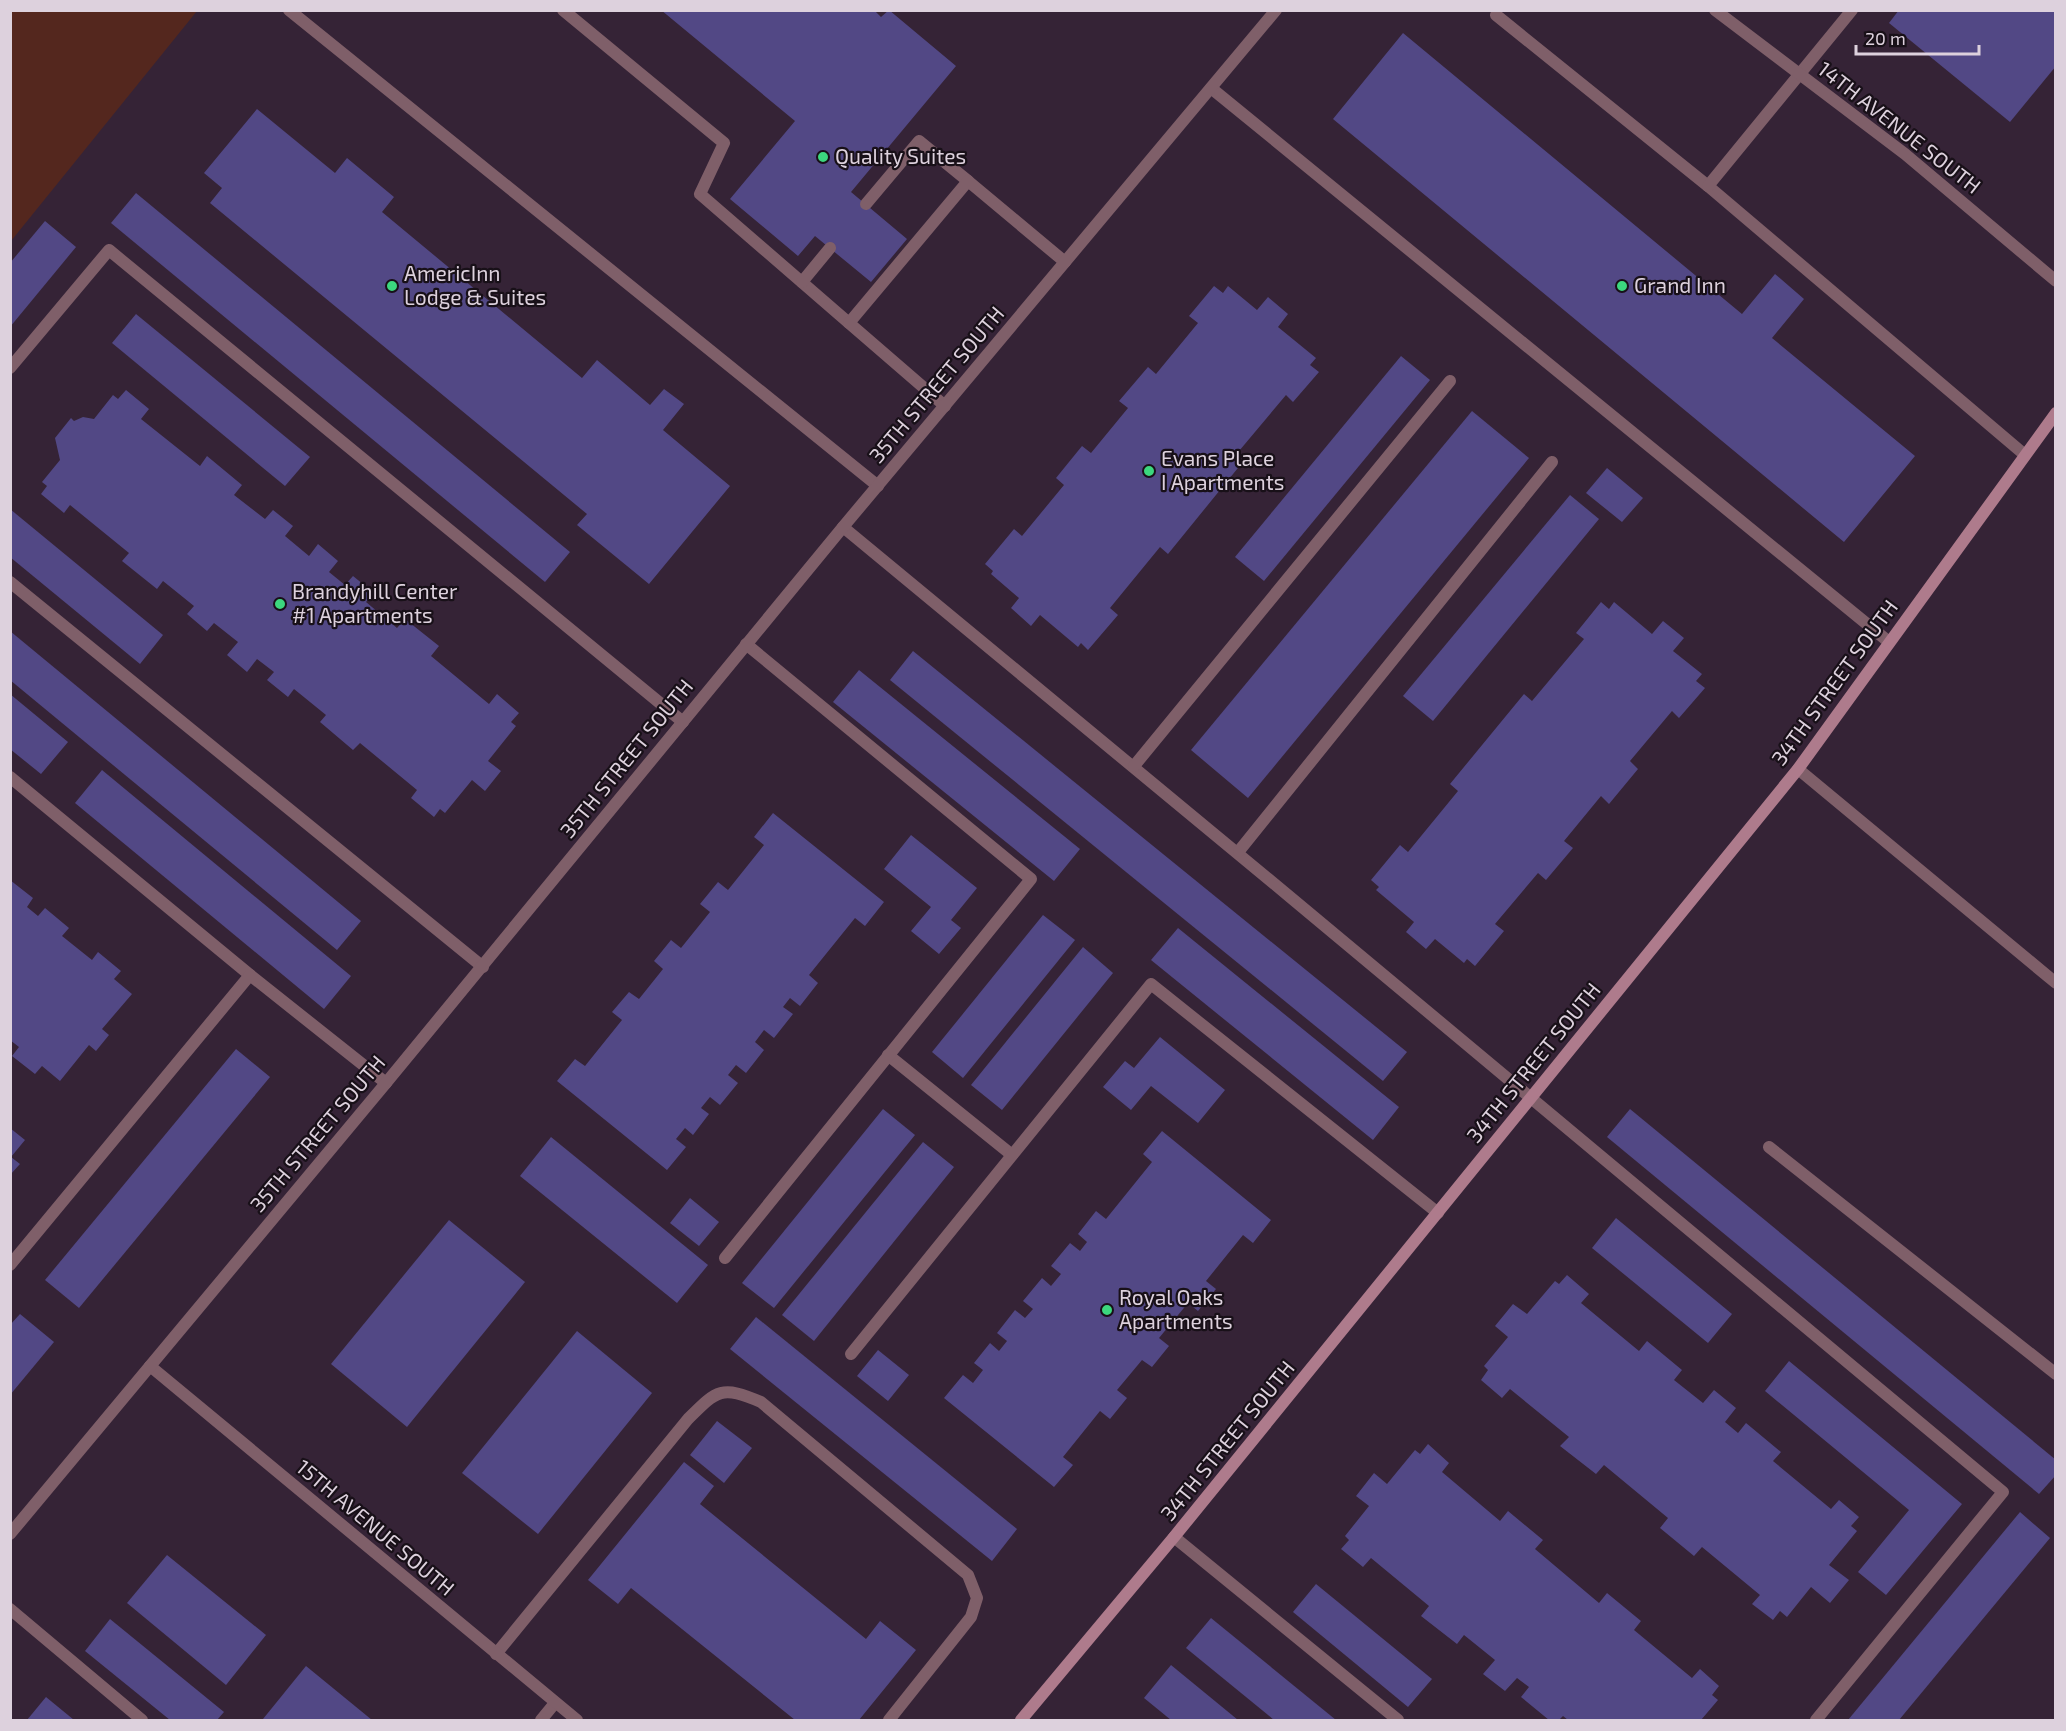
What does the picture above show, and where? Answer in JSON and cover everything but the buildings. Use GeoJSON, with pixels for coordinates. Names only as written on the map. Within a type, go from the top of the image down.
{"type":"FeatureCollection","features":[{"type":"Feature","properties":{"kind":"street"},"geometry":{"type":"LineString","coordinates":[[289,10],[878,486]]}},
{"type":"Feature","properties":{"kind":"street"},"geometry":{"type":"LineString","coordinates":[[563,10],[724,143],[700,195],[945,406]]}},
{"type":"Feature","properties":{"kind":"street","name":"35TH STREET SOUTH"},"geometry":{"type":"LineString","coordinates":[[10,1534],[483,967],[843,527],[1276,10]]}},
{"type":"Feature","properties":{"kind":"street","name":"14TH AVENUE SOUTH"},"geometry":{"type":"LineString","coordinates":[[1715,10],[1905,154],[2055,281]]}},
{"type":"Feature","properties":{"kind":"street"},"geometry":{"type":"LineString","coordinates":[[1708,186],[1852,10]]}},
{"type":"Feature","properties":{"kind":"street"},"geometry":{"type":"LineString","coordinates":[[1496,15],[1708,186],[2025,455]]}},
{"type":"Feature","properties":{"kind":"street"},"geometry":{"type":"LineString","coordinates":[[1211,88],[1889,642]]}},
{"type":"Feature","properties":{"kind":"street"},"geometry":{"type":"LineString","coordinates":[[866,204],[920,141],[1065,262]]}},
{"type":"Feature","properties":{"kind":"street"},"geometry":{"type":"LineString","coordinates":[[849,323],[968,180]]}},
{"type":"Feature","properties":{"kind":"street"},"geometry":{"type":"LineString","coordinates":[[802,282],[830,248]]}},
{"type":"Feature","properties":{"kind":"street"},"geometry":{"type":"LineString","coordinates":[[10,368],[109,250],[683,722]]}},
{"type":"Feature","properties":{"kind":"street"},"geometry":{"type":"LineString","coordinates":[[1134,766],[1450,381]]}},
{"type":"Feature","properties":{"kind":"street","name":"34TH STREET SOUTH"},"geometry":{"type":"LineString","coordinates":[[1021,1720],[1174,1537],[1798,769],[2055,413]]}},
{"type":"Feature","properties":{"kind":"street"},"geometry":{"type":"LineString","coordinates":[[1239,851],[1552,462]]}},
{"type":"Feature","properties":{"kind":"street"},"geometry":{"type":"LineString","coordinates":[[843,527],[1239,851],[1530,1100],[2003,1492],[1816,1720]]}},
{"type":"Feature","properties":{"kind":"street"},"geometry":{"type":"LineString","coordinates":[[10,582],[483,967]]}},
{"type":"Feature","properties":{"kind":"street"},"geometry":{"type":"LineString","coordinates":[[725,1258],[1031,879],[746,644]]}},
{"type":"Feature","properties":{"kind":"street"},"geometry":{"type":"LineString","coordinates":[[1798,769],[2055,983]]}},
{"type":"Feature","properties":{"kind":"street"},"geometry":{"type":"LineString","coordinates":[[10,777],[250,975],[386,1083]]}},
{"type":"Feature","properties":{"kind":"street"},"geometry":{"type":"LineString","coordinates":[[10,1265],[250,975]]}},
{"type":"Feature","properties":{"kind":"street"},"geometry":{"type":"LineString","coordinates":[[852,1354],[1151,984],[1438,1213]]}},
{"type":"Feature","properties":{"kind":"street"},"geometry":{"type":"LineString","coordinates":[[888,1055],[1012,1155]]}},
{"type":"Feature","properties":{"kind":"street"},"geometry":{"type":"LineString","coordinates":[[1769,1147],[2055,1374]]}},
{"type":"Feature","properties":{"kind":"street","name":"15TH AVENUE SOUTH"},"geometry":{"type":"LineString","coordinates":[[150,1366],[577,1720]]}},
{"type":"Feature","properties":{"kind":"street"},"geometry":{"type":"LineString","coordinates":[[496,1654],[688,1419],[712,1395],[736,1391],[761,1402],[968,1575],[977,1598],[971,1617],[895,1718]]}},
{"type":"Feature","properties":{"kind":"street"},"geometry":{"type":"LineString","coordinates":[[1174,1537],[1398,1720]]}},
{"type":"Feature","properties":{"kind":"street"},"geometry":{"type":"LineString","coordinates":[[10,1610],[142,1720]]}},
{"type":"Feature","properties":{"kind":"street"},"geometry":{"type":"LineString","coordinates":[[541,1720],[555,1703]]}},
{"type":"Feature","properties":{"kind":"shaded area"},"geometry":{"type":"Polygon","coordinates":[[[10,11],[197,11],[11,241],[10,11]]]}},
{"type":"Feature","properties":{"kind":"place","name":"Quality Suites"},"geometry":{"type":"Point","coordinates":[823,157]}},
{"type":"Feature","properties":{"kind":"place","name":"AmericInn Lodge & Suites"},"geometry":{"type":"Point","coordinates":[392,286]}},
{"type":"Feature","properties":{"kind":"place","name":"Grand Inn"},"geometry":{"type":"Point","coordinates":[1622,286]}},
{"type":"Feature","properties":{"kind":"place","name":"Evans Place I Apartments"},"geometry":{"type":"Point","coordinates":[1149,471]}},
{"type":"Feature","properties":{"kind":"place","name":"Brandyhill Center #1 Apartments"},"geometry":{"type":"Point","coordinates":[280,604]}},
{"type":"Feature","properties":{"kind":"place","name":"Royal Oaks Apartments"},"geometry":{"type":"Point","coordinates":[1107,1310]}}]}
